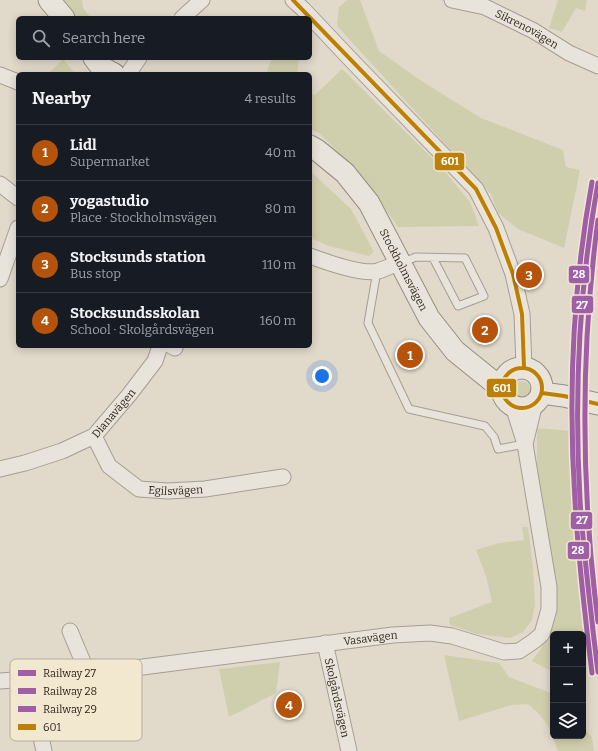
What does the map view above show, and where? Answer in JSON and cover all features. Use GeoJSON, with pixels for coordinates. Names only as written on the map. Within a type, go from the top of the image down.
{"type":"FeatureCollection","features":[{"type":"Feature","properties":{"kind":"street"},"geometry":{"type":"LineString","coordinates":[[50,0],[62,16]]}},
{"type":"Feature","properties":{"kind":"street"},"geometry":{"type":"LineString","coordinates":[[184,16],[202,0]]}},
{"type":"Feature","properties":{"kind":"street","name":"Sikrenovägen"},"geometry":{"type":"LineString","coordinates":[[452,0],[485,7],[534,31],[569,53],[598,66]]}},
{"type":"Feature","properties":{"kind":"street"},"geometry":{"type":"LineString","coordinates":[[302,3],[354,63],[476,189],[496,228],[513,274],[522,314],[524,367]]}},
{"type":"Feature","properties":{"kind":"street"},"geometry":{"type":"LineString","coordinates":[[96,60],[101,67],[110,72]]}},
{"type":"Feature","properties":{"kind":"street"},"geometry":{"type":"LineString","coordinates":[[129,72],[138,60]]}},
{"type":"Feature","properties":{"kind":"street"},"geometry":{"type":"LineString","coordinates":[[0,75],[16,81]]}},
{"type":"Feature","properties":{"kind":"street","name":"Stockholmsvägen"},"geometry":{"type":"LineString","coordinates":[[312,147],[345,173],[369,203],[429,318],[455,351],[502,389]]}},
{"type":"Feature","properties":{"kind":"street"},"geometry":{"type":"LineString","coordinates":[[0,184],[16,196]]}},
{"type":"Feature","properties":{"kind":"street"},"geometry":{"type":"LineString","coordinates":[[0,279],[16,234]]}},
{"type":"Feature","properties":{"kind":"street"},"geometry":{"type":"LineString","coordinates":[[312,257],[341,267],[377,271],[399,263]]}},
{"type":"Feature","properties":{"kind":"street","name":"Dianavägen"},"geometry":{"type":"LineString","coordinates":[[0,469],[25,463],[62,451],[94,436],[129,396],[155,361],[159,348]]}},
{"type":"Feature","properties":{"kind":"street"},"geometry":{"type":"LineString","coordinates":[[524,367],[537,373],[543,386],[539,398],[529,407],[522,408],[513,406],[508,402],[502,389],[504,377],[509,372],[515,368],[524,367]]}},
{"type":"Feature","properties":{"kind":"street"},"geometry":{"type":"LineString","coordinates":[[539,398],[564,396],[598,404]]}},
{"type":"Feature","properties":{"kind":"street","name":"Vasavägen"},"geometry":{"type":"LineString","coordinates":[[525,444],[539,398]]}},
{"type":"Feature","properties":{"kind":"street","name":"Vasavägen"},"geometry":{"type":"LineString","coordinates":[[142,667],[392,635],[430,633],[452,636],[504,652],[520,651],[542,634],[549,609],[550,587],[525,444],[513,406]]}},
{"type":"Feature","properties":{"kind":"street","name":"Egilsvägen"},"geometry":{"type":"LineString","coordinates":[[94,436],[109,466],[139,489],[168,491],[205,489],[283,477]]}},
{"type":"Feature","properties":{"kind":"street"},"geometry":{"type":"LineString","coordinates":[[70,631],[82,659]]}},
{"type":"Feature","properties":{"kind":"street","name":"Skolgårdsvägen"},"geometry":{"type":"LineString","coordinates":[[325,643],[349,751]]}},
{"type":"Feature","properties":{"kind":"street","name":"Vasavägen"},"geometry":{"type":"LineString","coordinates":[[0,682],[10,681]]}},
{"type":"Feature","properties":{"kind":"street"},"geometry":{"type":"LineString","coordinates":[[42,741],[44,751]]}},
{"type":"Feature","properties":{"kind":"lane"},"geometry":{"type":"LineString","coordinates":[[399,263],[416,257],[465,258],[484,296],[458,306],[433,258]]}},
{"type":"Feature","properties":{"kind":"lane"},"geometry":{"type":"LineString","coordinates":[[377,271],[368,323],[409,408],[485,426],[494,437],[498,449],[525,444]]}},
{"type":"Feature","properties":{"kind":"green space"},"geometry":{"type":"Polygon","coordinates":[[[65,0],[82,0],[83,8],[89,16],[75,16],[65,0]]]}},
{"type":"Feature","properties":{"kind":"green space"},"geometry":{"type":"Polygon","coordinates":[[[347,0],[360,0],[379,51],[420,80],[481,118],[563,150],[566,167],[580,170],[564,248],[518,229],[498,213],[491,194],[337,26],[339,7],[347,0]]]}},
{"type":"Feature","properties":{"kind":"green space"},"geometry":{"type":"Polygon","coordinates":[[[558,0],[587,0],[585,11],[576,8],[562,32],[549,28],[558,0]]]}},
{"type":"Feature","properties":{"kind":"green space"},"geometry":{"type":"Polygon","coordinates":[[[64,60],[73,72],[50,72],[64,60]]]}},
{"type":"Feature","properties":{"kind":"green space"},"geometry":{"type":"Polygon","coordinates":[[[271,60],[299,60],[297,72],[267,72],[271,60]]]}},
{"type":"Feature","properties":{"kind":"green space"},"geometry":{"type":"Polygon","coordinates":[[[342,69],[441,167],[470,202],[479,226],[398,227],[365,180],[319,133],[312,130],[312,94],[315,95],[342,69]]]}},
{"type":"Feature","properties":{"kind":"green space"},"geometry":{"type":"Polygon","coordinates":[[[312,173],[351,209],[374,252],[369,256],[329,246],[312,239],[312,173]]]}},
{"type":"Feature","properties":{"kind":"green space"},"geometry":{"type":"Polygon","coordinates":[[[522,381],[528,384],[531,390],[528,396],[522,399],[516,396],[513,390],[516,384],[522,381]]]}},
{"type":"Feature","properties":{"kind":"green space"},"geometry":{"type":"Polygon","coordinates":[[[537,428],[571,431],[579,551],[591,651],[586,652],[586,631],[551,631],[556,616],[556,585],[537,466],[537,428]]]}},
{"type":"Feature","properties":{"kind":"green space"},"geometry":{"type":"Polygon","coordinates":[[[522,527],[528,527],[533,568],[535,604],[532,620],[523,632],[510,638],[477,634],[450,625],[449,618],[492,602],[486,576],[476,550],[499,543],[524,540],[522,527]]]}},
{"type":"Feature","properties":{"kind":"green space"},"geometry":{"type":"Polygon","coordinates":[[[550,632],[550,670],[532,661],[548,638],[550,632]]]}},
{"type":"Feature","properties":{"kind":"green space"},"geometry":{"type":"Polygon","coordinates":[[[444,655],[499,663],[509,677],[550,693],[550,730],[548,725],[539,714],[528,704],[512,705],[459,721],[444,655]]]}},
{"type":"Feature","properties":{"kind":"green space"},"geometry":{"type":"Polygon","coordinates":[[[280,662],[276,693],[229,717],[219,669],[280,662]]]}},
{"type":"Feature","properties":{"kind":"green space"},"geometry":{"type":"Polygon","coordinates":[[[586,730],[592,737],[594,751],[558,751],[553,739],[586,739],[586,730]]]}},
{"type":"Feature","properties":{"kind":"rail line","name":"28"},"geometry":{"type":"LineString","coordinates":[[592,182],[580,261],[576,301],[572,381],[572,421],[578,544],[592,673]]}},
{"type":"Feature","properties":{"kind":"rail line","name":"27"},"geometry":{"type":"LineString","coordinates":[[598,183],[586,262],[582,301],[578,381],[578,460],[580,500],[598,672]]}},
{"type":"Feature","properties":{"kind":"rail line","name":"29"},"geometry":{"type":"LineString","coordinates":[[598,220],[588,320],[585,421],[588,522],[598,622]]}},
{"type":"Feature","properties":{"kind":"transit line","name":"601"},"geometry":{"type":"LineString","coordinates":[[293,0],[308,16]]}},
{"type":"Feature","properties":{"kind":"transit line","name":"601"},"geometry":{"type":"LineString","coordinates":[[312,20],[476,189],[496,228],[513,274],[522,314],[524,367]]}},
{"type":"Feature","properties":{"kind":"transit line","name":"601"},"geometry":{"type":"LineString","coordinates":[[526,368],[533,371],[539,377],[542,388],[541,396],[533,405],[526,408],[518,408],[511,405],[503,396],[502,384],[505,377],[514,369],[526,368]]}},
{"type":"Feature","properties":{"kind":"transit line","name":"601"},"geometry":{"type":"LineString","coordinates":[[542,393],[564,396],[598,404]]}},
{"type":"Feature","properties":{"kind":"place","name":"Stocksunds station"},"geometry":{"type":"Point","coordinates":[529,275]}},
{"type":"Feature","properties":{"kind":"place","name":"yogastudio"},"geometry":{"type":"Point","coordinates":[485,330]}},
{"type":"Feature","properties":{"kind":"place","name":"Lidl"},"geometry":{"type":"Point","coordinates":[410,355]}},
{"type":"Feature","properties":{"kind":"place","name":"Stocksundsskolan"},"geometry":{"type":"Point","coordinates":[289,705]}}]}
